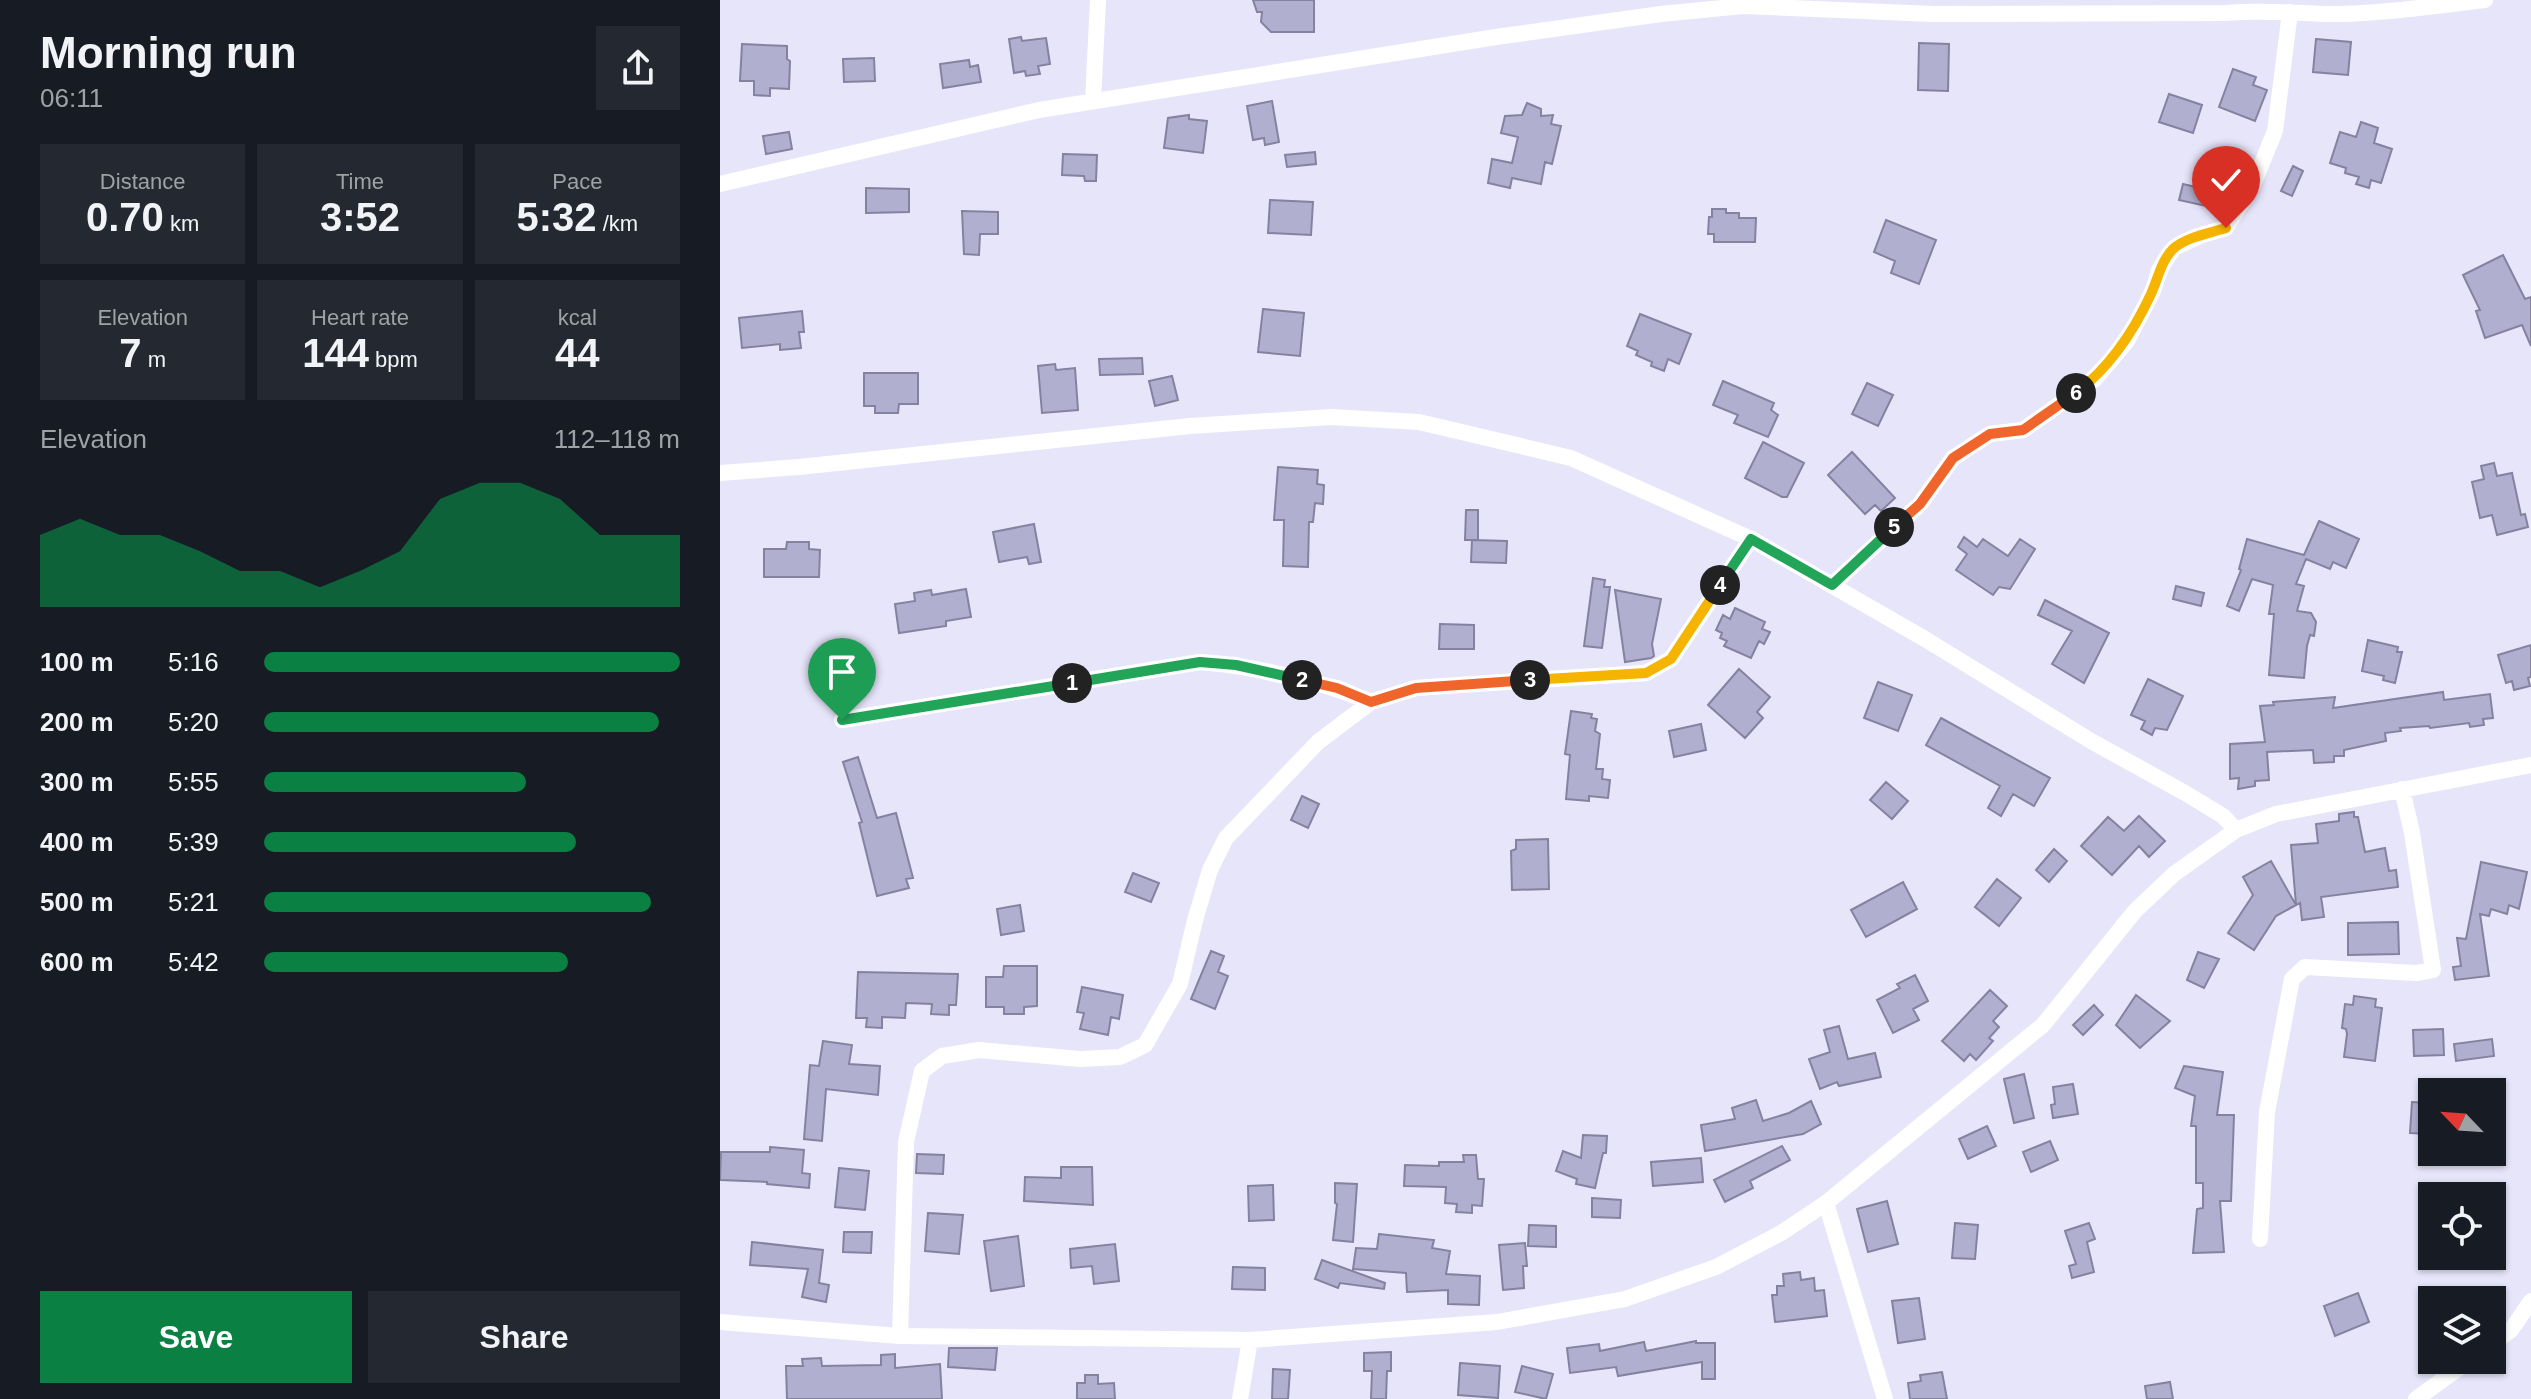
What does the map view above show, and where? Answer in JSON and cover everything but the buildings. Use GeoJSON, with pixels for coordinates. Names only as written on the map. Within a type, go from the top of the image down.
{"type":"FeatureCollection","features":[{"type":"Feature","properties":{"kind":"street"},"geometry":{"type":"LineString","coordinates":[[1093,101],[1098,0]]}},
{"type":"Feature","properties":{"kind":"street"},"geometry":{"type":"LineString","coordinates":[[1726,0],[1743,6]]}},
{"type":"Feature","properties":{"kind":"street"},"geometry":{"type":"LineString","coordinates":[[720,184],[1039,110],[1496,37],[1743,6],[1934,14],[2226,13],[2256,10],[2337,14],[2485,0]]}},
{"type":"Feature","properties":{"kind":"street"},"geometry":{"type":"LineString","coordinates":[[1832,585],[1920,504],[1953,458],[1990,434],[2023,430],[2095,379],[2127,341],[2153,291],[2159,270],[2174,248],[2226,228],[2253,185],[2275,131],[2290,12]]}},
{"type":"Feature","properties":{"kind":"street"},"geometry":{"type":"LineString","coordinates":[[720,473],[1190,426],[1331,417],[1419,422],[1571,458],[1751,539],[1925,639],[2091,741],[2211,808],[2236,830]]}},
{"type":"Feature","properties":{"kind":"street"},"geometry":{"type":"LineString","coordinates":[[900,1336],[906,1142],[922,1071],[942,1056],[979,1050],[1080,1059],[1120,1057],[1145,1045],[1180,984],[1210,870],[1226,838],[1318,742],[1371,702],[1416,688],[1646,673],[1671,659],[1751,539]]}},
{"type":"Feature","properties":{"kind":"street"},"geometry":{"type":"LineString","coordinates":[[842,720],[1200,662],[1236,665],[1337,688],[1371,702]]}},
{"type":"Feature","properties":{"kind":"street"},"geometry":{"type":"LineString","coordinates":[[720,1322],[900,1336],[1250,1340],[1497,1322],[1625,1299],[1716,1267],[1781,1233],[1826,1203],[2043,1025],[2135,911],[2174,874],[2236,830],[2276,814],[2531,765]]}},
{"type":"Feature","properties":{"kind":"street"},"geometry":{"type":"LineString","coordinates":[[2260,1239],[2267,1112],[2292,979],[2305,967],[2416,973],[2433,970],[2412,833],[2402,789]]}},
{"type":"Feature","properties":{"kind":"street"},"geometry":{"type":"LineString","coordinates":[[1826,1203],[1885,1399]]}},
{"type":"Feature","properties":{"kind":"street"},"geometry":{"type":"LineString","coordinates":[[2506,1334],[2531,1301]]}},
{"type":"Feature","properties":{"kind":"street"},"geometry":{"type":"LineString","coordinates":[[1240,1399],[1250,1340]]}},
{"type":"Feature","properties":{"kind":"street"},"geometry":{"type":"LineString","coordinates":[[2416,1399],[2451,1374]]}},
{"type":"Feature","properties":{"kind":"route"},"geometry":{"type":"LineString","coordinates":[[842,720],[1200,662],[1236,665],[1337,688],[1371,702],[1416,688],[1646,673],[1671,659],[1751,539],[1832,585],[1920,504],[1953,458],[1990,434],[2023,430],[2095,379],[2127,341],[2153,291],[2159,270],[2174,248],[2226,228]]}}]}
